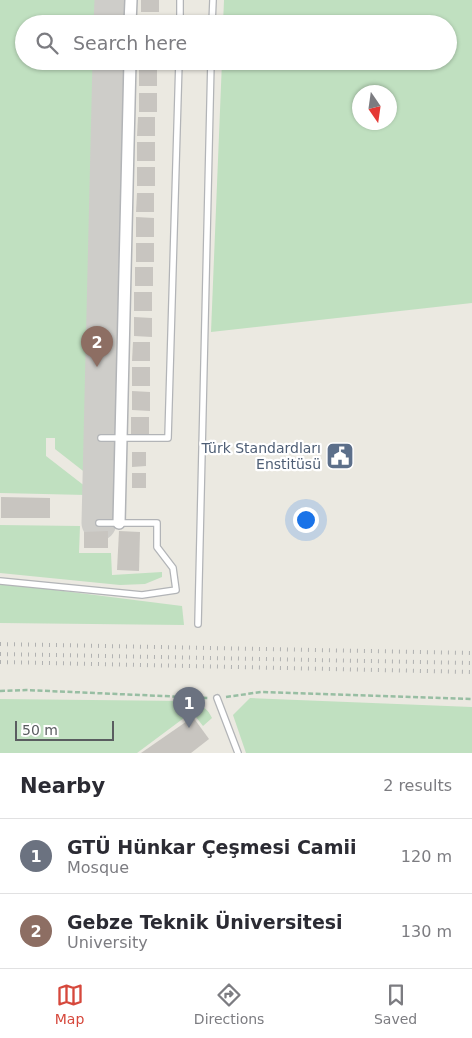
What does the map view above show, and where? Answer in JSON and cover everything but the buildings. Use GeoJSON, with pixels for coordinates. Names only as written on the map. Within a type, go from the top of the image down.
{"type":"FeatureCollection","features":[{"type":"Feature","properties":{"kind":"street"},"geometry":{"type":"LineString","coordinates":[[130,15],[131,0]]}},
{"type":"Feature","properties":{"kind":"street"},"geometry":{"type":"LineString","coordinates":[[119,523],[130,70]]}},
{"type":"Feature","properties":{"kind":"lane"},"geometry":{"type":"LineString","coordinates":[[180,0],[180,15]]}},
{"type":"Feature","properties":{"kind":"lane"},"geometry":{"type":"LineString","coordinates":[[212,15],[213,0]]}},
{"type":"Feature","properties":{"kind":"lane"},"geometry":{"type":"LineString","coordinates":[[101,438],[168,438],[178,70]]}},
{"type":"Feature","properties":{"kind":"lane"},"geometry":{"type":"LineString","coordinates":[[198,624],[211,70]]}},
{"type":"Feature","properties":{"kind":"lane"},"geometry":{"type":"LineString","coordinates":[[0,581],[142,595],[176,590],[173,568],[157,547],[157,523],[99,523]]}},
{"type":"Feature","properties":{"kind":"lane"},"geometry":{"type":"LineString","coordinates":[[217,698],[238,753]]}},
{"type":"Feature","properties":{"kind":"path"},"geometry":{"type":"LineString","coordinates":[[0,691],[26,690],[217,698],[261,692],[472,699]]}},
{"type":"Feature","properties":{"kind":"green space"},"geometry":{"type":"Polygon","coordinates":[[[0,0],[96,0],[95,15],[15,15],[15,70],[95,70],[87,474],[55,449],[55,438],[46,438],[46,456],[86,487],[86,495],[0,493],[0,0]]]}},
{"type":"Feature","properties":{"kind":"green space"},"geometry":{"type":"Polygon","coordinates":[[[224,0],[472,0],[472,303],[211,332],[222,70],[457,70],[457,15],[223,15],[224,0]]]}},
{"type":"Feature","properties":{"kind":"green space"},"geometry":{"type":"Polygon","coordinates":[[[0,525],[80,526],[79,553],[111,553],[112,575],[162,572],[162,577],[145,584],[120,585],[0,573],[0,525]]]}},
{"type":"Feature","properties":{"kind":"green space"},"geometry":{"type":"Polygon","coordinates":[[[0,583],[182,606],[184,625],[0,623],[0,583]]]}},
{"type":"Feature","properties":{"kind":"green space"},"geometry":{"type":"Polygon","coordinates":[[[250,698],[472,707],[472,753],[246,753],[233,715],[250,698]]]}},
{"type":"Feature","properties":{"kind":"green space"},"geometry":{"type":"Polygon","coordinates":[[[0,699],[185,701],[198,704],[212,718],[203,726],[192,712],[137,753],[0,753],[0,699]]]}},
{"type":"Feature","properties":{"kind":"taxiway"},"geometry":{"type":"LineString","coordinates":[[111,15],[112,0]]}},
{"type":"Feature","properties":{"kind":"taxiway"},"geometry":{"type":"LineString","coordinates":[[99,523],[110,70]]}},
{"type":"Feature","properties":{"kind":"railway"},"geometry":{"type":"LineString","coordinates":[[0,644],[472,653]]}},
{"type":"Feature","properties":{"kind":"railway"},"geometry":{"type":"LineString","coordinates":[[0,654],[472,663]]}},
{"type":"Feature","properties":{"kind":"railway"},"geometry":{"type":"LineString","coordinates":[[0,662],[472,672]]}},
{"type":"Feature","properties":{"kind":"place","name":"Gebze Teknik Üniversitesi"},"geometry":{"type":"Point","coordinates":[97,367]}},
{"type":"Feature","properties":{"kind":"place","name":"Türk Standardları Enstitüsü"},"geometry":{"type":"Point","coordinates":[340,456]}},
{"type":"Feature","properties":{"kind":"place","name":"GTÜ Hünkar Çeşmesi Camii"},"geometry":{"type":"Point","coordinates":[189,728]}}]}
